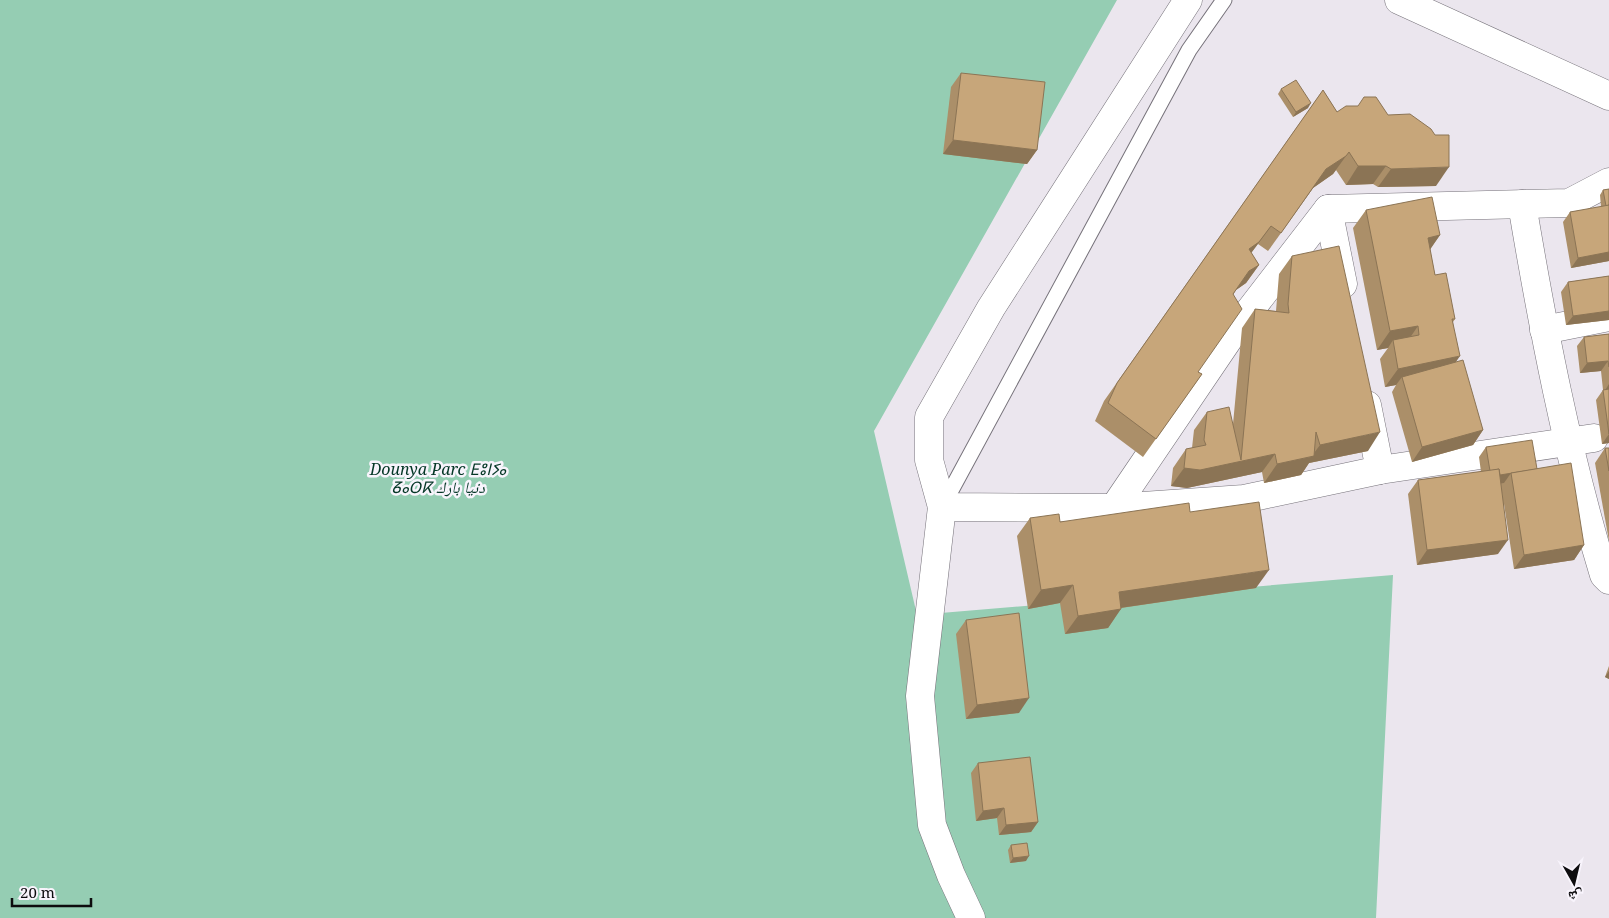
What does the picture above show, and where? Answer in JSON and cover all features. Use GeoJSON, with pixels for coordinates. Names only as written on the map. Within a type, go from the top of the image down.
{"type":"FeatureCollection","features":[{"type":"Feature","properties":{"kind":"street"},"geometry":{"type":"LineString","coordinates":[[971,918],[951,875],[932,826],[920,696],[942,507],[929,460],[929,417],[991,308],[1188,0]]}},
{"type":"Feature","properties":{"kind":"street"},"geometry":{"type":"LineString","coordinates":[[1399,0],[1609,96]]}},
{"type":"Feature","properties":{"kind":"street"},"geometry":{"type":"LineString","coordinates":[[1328,209],[1569,203],[1609,182]]}},
{"type":"Feature","properties":{"kind":"street"},"geometry":{"type":"LineString","coordinates":[[1522,204],[1544,330],[1581,439],[1587,520],[1604,575],[1609,580]]}},
{"type":"Feature","properties":{"kind":"street"},"geometry":{"type":"LineString","coordinates":[[1114,508],[1234,331],[1328,209]]}},
{"type":"Feature","properties":{"kind":"street"},"geometry":{"type":"LineString","coordinates":[[1328,209],[1347,306]]}},
{"type":"Feature","properties":{"kind":"street"},"geometry":{"type":"LineString","coordinates":[[1544,330],[1609,317]]}},
{"type":"Feature","properties":{"kind":"street"},"geometry":{"type":"LineString","coordinates":[[1362,383],[1380,470]]}},
{"type":"Feature","properties":{"kind":"street"},"geometry":{"type":"LineString","coordinates":[[942,507],[1114,508],[1244,499],[1380,470],[1581,439]]}},
{"type":"Feature","properties":{"kind":"lane"},"geometry":{"type":"LineString","coordinates":[[942,507],[1189,50],[1224,0]]}},
{"type":"Feature","properties":{"kind":"green space","name":"Dounya Parc ⴹⵓⵏⵢⴰ ⵒⴰⵔⴽ دنيا بارك"},"geometry":{"type":"Polygon","coordinates":[[[0,0],[1117,0],[874,431],[917,615],[1393,575],[1376,918],[0,918],[0,0]]]}},
{"type":"Feature","properties":{"kind":"building"},"geometry":{"type":"Polygon","coordinates":[[[961,73],[1045,82],[1037,150],[953,140],[961,73]]]}},
{"type":"Feature","properties":{"kind":"building"},"geometry":{"type":"Polygon","coordinates":[[[1296,80],[1311,103],[1296,112],[1281,89],[1296,80]]]}},
{"type":"Feature","properties":{"kind":"building"},"geometry":{"type":"Polygon","coordinates":[[[1323,90],[1337,112],[1346,106],[1358,106],[1364,97],[1376,97],[1388,115],[1410,114],[1431,129],[1435,135],[1449,135],[1449,167],[1391,169],[1386,166],[1358,166],[1349,152],[1326,169],[1281,233],[1271,226],[1259,242],[1249,249],[1259,265],[1249,271],[1233,294],[1242,309],[1198,372],[1202,374],[1156,439],[1108,403],[1117,383],[1323,90]]]}},
{"type":"Feature","properties":{"kind":"building"},"geometry":{"type":"Polygon","coordinates":[[[1609,189],[1609,205],[1606,206],[1603,190],[1609,189]]]}},
{"type":"Feature","properties":{"kind":"building"},"geometry":{"type":"Polygon","coordinates":[[[1432,197],[1440,235],[1428,238],[1435,275],[1446,273],[1455,319],[1452,319],[1460,356],[1398,369],[1393,340],[1419,335],[1418,326],[1390,331],[1366,210],[1432,197]]]}},
{"type":"Feature","properties":{"kind":"building"},"geometry":{"type":"Polygon","coordinates":[[[1609,205],[1609,252],[1578,258],[1570,212],[1609,205]]]}},
{"type":"Feature","properties":{"kind":"building"},"geometry":{"type":"Polygon","coordinates":[[[1339,246],[1380,432],[1320,445],[1316,432],[1314,456],[1277,464],[1275,454],[1200,470],[1184,468],[1186,449],[1206,445],[1204,440],[1207,412],[1229,407],[1241,460],[1255,309],[1289,313],[1292,256],[1339,246]]]}},
{"type":"Feature","properties":{"kind":"building"},"geometry":{"type":"Polygon","coordinates":[[[1609,276],[1609,311],[1573,316],[1568,282],[1609,276]]]}},
{"type":"Feature","properties":{"kind":"building"},"geometry":{"type":"Polygon","coordinates":[[[1609,334],[1609,367],[1608,361],[1587,363],[1584,337],[1609,334]]]}},
{"type":"Feature","properties":{"kind":"building"},"geometry":{"type":"Polygon","coordinates":[[[1463,360],[1483,430],[1422,447],[1402,377],[1463,360]]]}},
{"type":"Feature","properties":{"kind":"building"},"geometry":{"type":"Polygon","coordinates":[[[1609,389],[1609,434],[1603,390],[1609,389]]]}},
{"type":"Feature","properties":{"kind":"building"},"geometry":{"type":"Polygon","coordinates":[[[1532,440],[1537,469],[1500,475],[1499,469],[1490,471],[1486,447],[1532,440]]]}},
{"type":"Feature","properties":{"kind":"building"},"geometry":{"type":"Polygon","coordinates":[[[1605,448],[1609,448],[1609,471],[1605,448]]]}},
{"type":"Feature","properties":{"kind":"building"},"geometry":{"type":"Polygon","coordinates":[[[1571,463],[1584,545],[1524,555],[1511,473],[1571,463]]]}},
{"type":"Feature","properties":{"kind":"building"},"geometry":{"type":"Polygon","coordinates":[[[1499,469],[1508,540],[1427,550],[1418,480],[1499,469]]]}},
{"type":"Feature","properties":{"kind":"building"},"geometry":{"type":"Polygon","coordinates":[[[1259,502],[1269,570],[1119,592],[1121,609],[1078,616],[1073,585],[1041,590],[1030,518],[1059,514],[1060,522],[1189,503],[1190,512],[1259,502]]]}},
{"type":"Feature","properties":{"kind":"building"},"geometry":{"type":"Polygon","coordinates":[[[1019,613],[1029,698],[977,705],[966,620],[1019,613]]]}},
{"type":"Feature","properties":{"kind":"building"},"geometry":{"type":"Polygon","coordinates":[[[1030,757],[1038,822],[1006,825],[1004,808],[983,811],[978,763],[1030,757]]]}},
{"type":"Feature","properties":{"kind":"building"},"geometry":{"type":"Polygon","coordinates":[[[1027,843],[1029,856],[1013,858],[1011,845],[1027,843]]]}}]}
